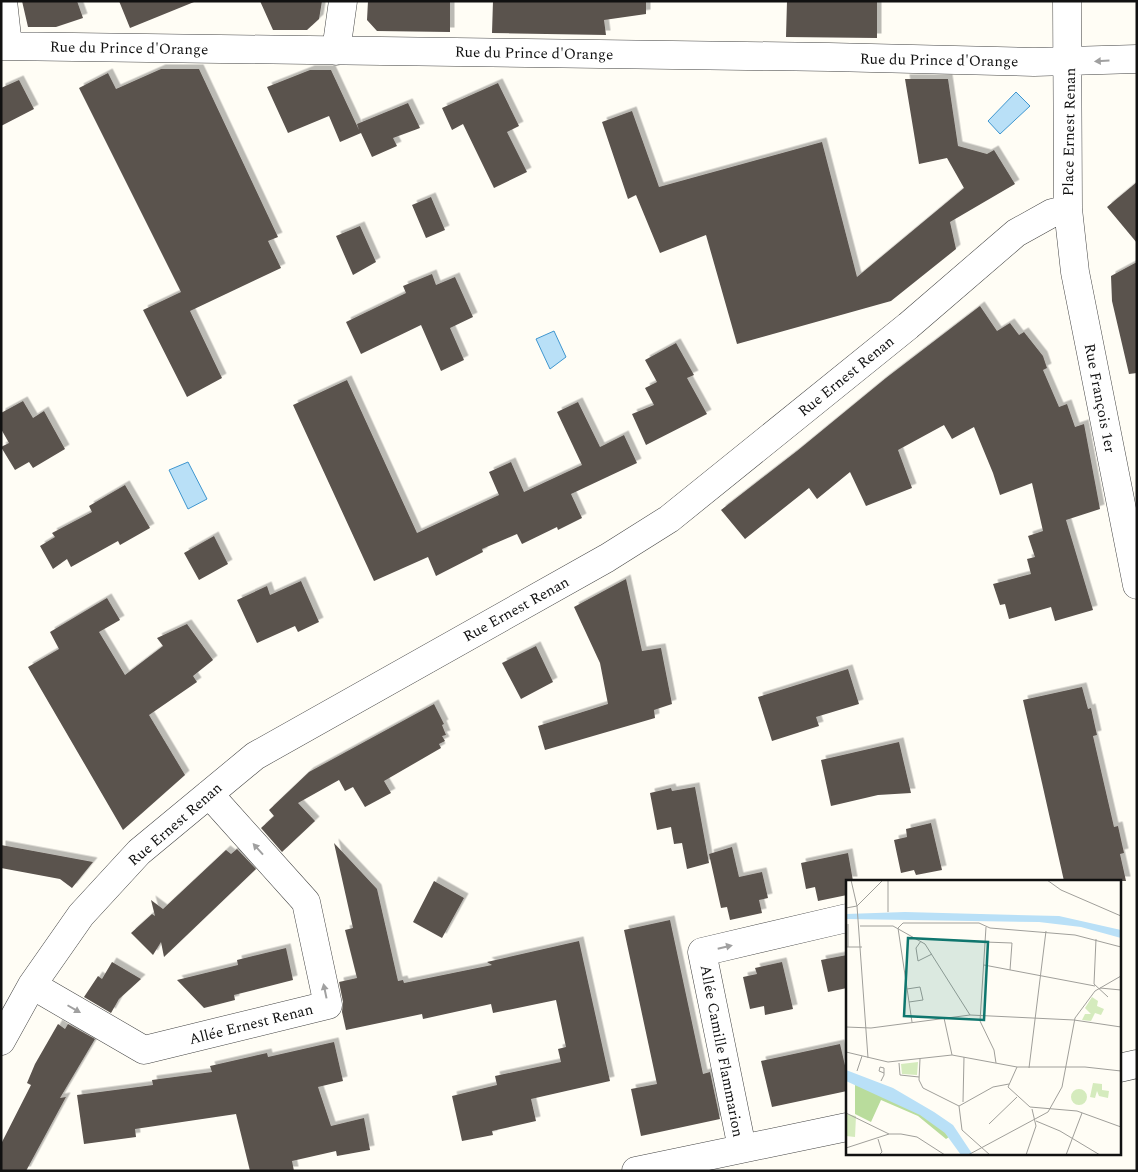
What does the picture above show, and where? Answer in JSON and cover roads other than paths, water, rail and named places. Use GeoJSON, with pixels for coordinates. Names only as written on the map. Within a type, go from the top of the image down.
{"type":"FeatureCollection","features":[{"type":"Feature","properties":{"kind":"street"},"geometry":{"type":"LineString","coordinates":[[3,1],[5,46]]}},
{"type":"Feature","properties":{"kind":"street"},"geometry":{"type":"LineString","coordinates":[[336,51],[343,1]]}},
{"type":"Feature","properties":{"kind":"street"},"geometry":{"type":"LineString","coordinates":[[1067,1],[1068,62]]}},
{"type":"Feature","properties":{"kind":"street","name":"Rue du Prince d'Orange"},"geometry":{"type":"LineString","coordinates":[[5,46],[839,57],[1068,62]]}},
{"type":"Feature","properties":{"kind":"street","name":"Place Ernest Renan"},"geometry":{"type":"LineString","coordinates":[[1068,209],[1068,62],[1137,59]]}},
{"type":"Feature","properties":{"kind":"street","name":"Rue François 1er"},"geometry":{"type":"LineString","coordinates":[[1068,209],[1075,272],[1137,585]]}},
{"type":"Feature","properties":{"kind":"street","name":"Rue Ernest Renan"},"geometry":{"type":"LineString","coordinates":[[1,1041],[32,984],[82,915],[139,852],[255,756],[598,563],[669,519],[908,326],[1016,232],[1052,213],[1068,209]]}},
{"type":"Feature","properties":{"kind":"street","name":"Allée Ernest Renan"},"geometry":{"type":"LineString","coordinates":[[32,984],[144,1050],[328,1005],[306,902],[209,794]]}},
{"type":"Feature","properties":{"kind":"street","name":"Allée Camille Flammarion"},"geometry":{"type":"LineString","coordinates":[[742,1148],[702,952],[846,918]]}},
{"type":"Feature","properties":{"kind":"street"},"geometry":{"type":"LineString","coordinates":[[1120,1068],[1137,1064]]}},
{"type":"Feature","properties":{"kind":"street"},"geometry":{"type":"LineString","coordinates":[[636,1171],[846,1127]]}},
{"type":"Feature","properties":{"kind":"water"},"geometry":{"type":"Polygon","coordinates":[[[1016,92],[1030,106],[1000,134],[988,121],[1016,92]]]}},
{"type":"Feature","properties":{"kind":"water"},"geometry":{"type":"Polygon","coordinates":[[[554,331],[566,357],[550,369],[536,339],[554,331]]]}},
{"type":"Feature","properties":{"kind":"water"},"geometry":{"type":"Polygon","coordinates":[[[188,462],[207,499],[188,509],[169,470],[188,462]]]}}]}
